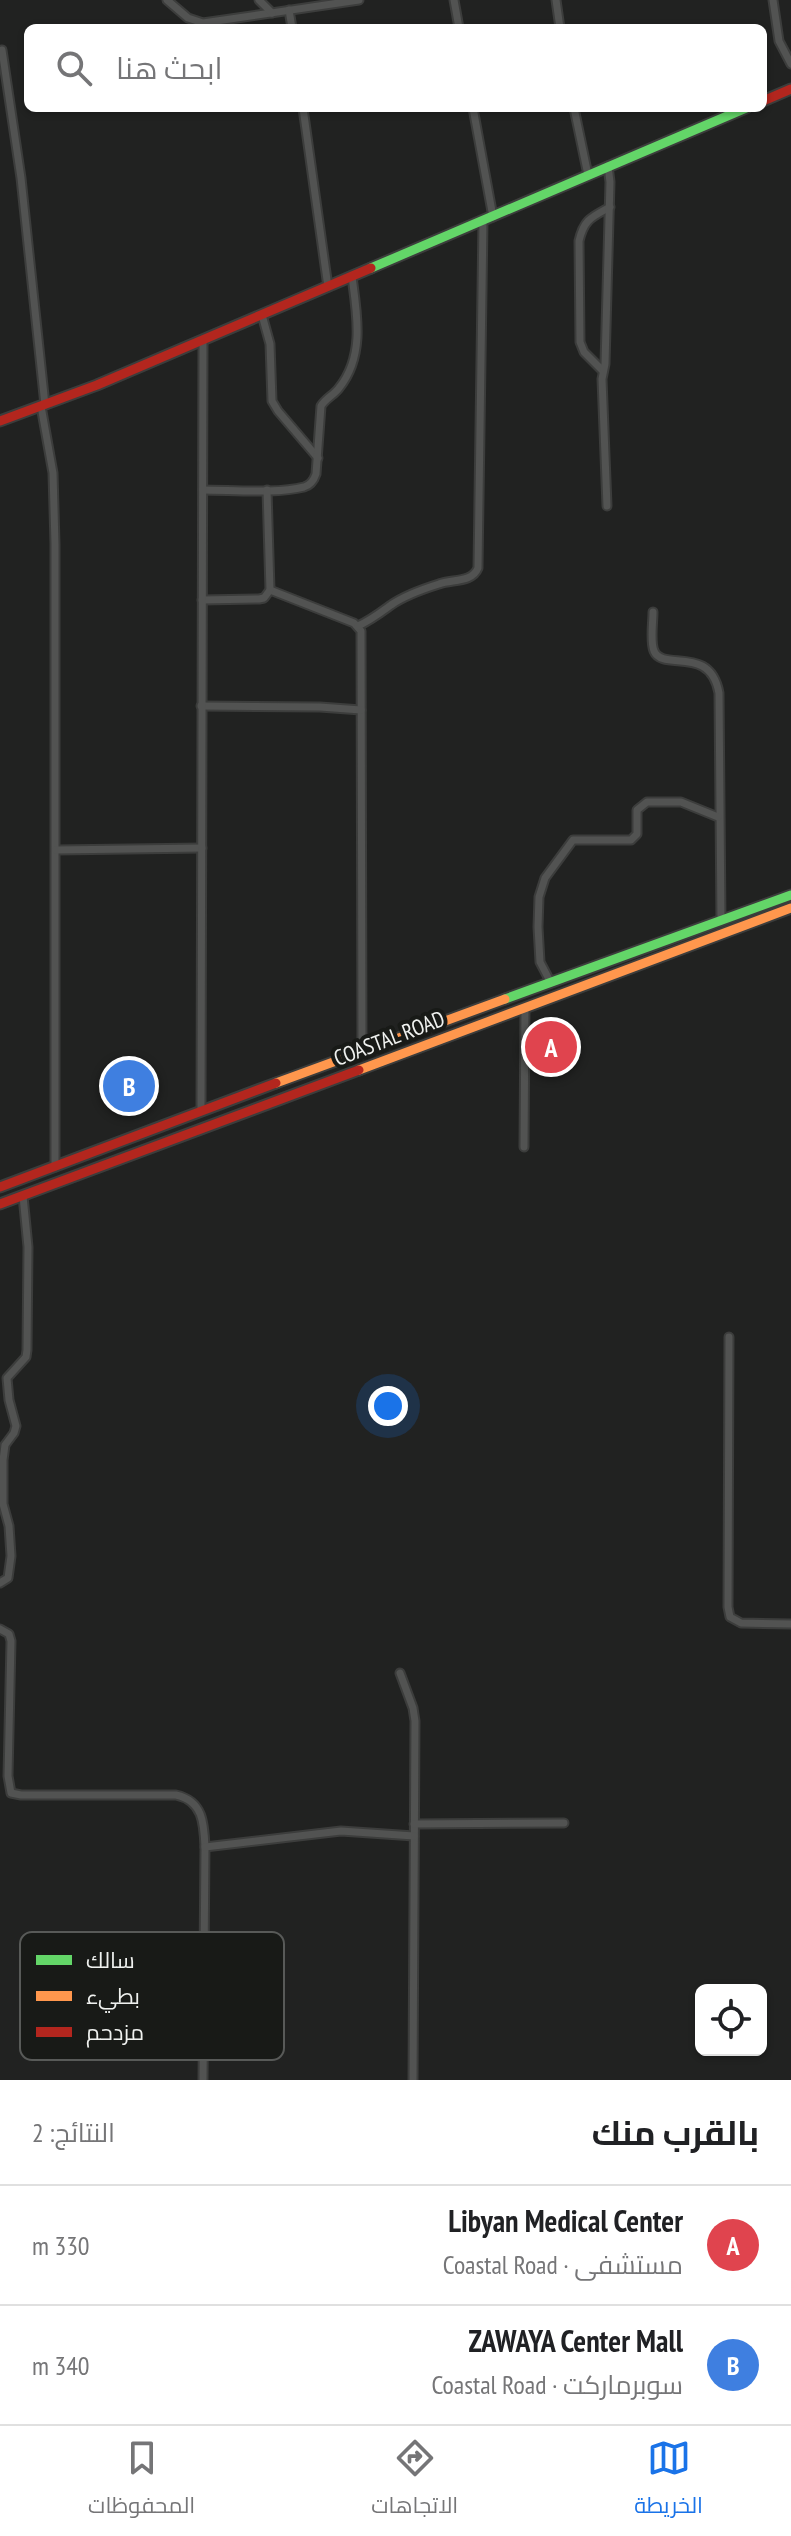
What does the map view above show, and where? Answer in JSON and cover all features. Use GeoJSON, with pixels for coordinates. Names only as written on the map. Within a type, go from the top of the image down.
{"type":"FeatureCollection","features":[{"type":"Feature","properties":{"kind":"main road"},"geometry":{"type":"LineString","coordinates":[[767,99],[791,89]]}},
{"type":"Feature","properties":{"kind":"main road"},"geometry":{"type":"LineString","coordinates":[[0,421],[203,341],[736,112]]}},
{"type":"Feature","properties":{"kind":"main road","name":"COASTAL ROAD"},"geometry":{"type":"LineString","coordinates":[[0,1187],[201,1110],[791,895]]}},
{"type":"Feature","properties":{"kind":"main road","name":"COASTAL ROAD"},"geometry":{"type":"LineString","coordinates":[[0,1204],[791,908]]}},
{"type":"Feature","properties":{"kind":"street"},"geometry":{"type":"LineString","coordinates":[[167,0],[188,18],[203,23],[359,0]]}},
{"type":"Feature","properties":{"kind":"street"},"geometry":{"type":"LineString","coordinates":[[259,0],[272,13]]}},
{"type":"Feature","properties":{"kind":"street"},"geometry":{"type":"LineString","coordinates":[[454,0],[458,24]]}},
{"type":"Feature","properties":{"kind":"street"},"geometry":{"type":"LineString","coordinates":[[556,0],[559,24]]}},
{"type":"Feature","properties":{"kind":"street"},"geometry":{"type":"LineString","coordinates":[[773,0],[779,41],[791,64]]}},
{"type":"Feature","properties":{"kind":"street"},"geometry":{"type":"LineString","coordinates":[[289,10],[291,24]]}},
{"type":"Feature","properties":{"kind":"street"},"geometry":{"type":"LineString","coordinates":[[2,50],[19,162],[43,406],[53,473],[55,1167]]}},
{"type":"Feature","properties":{"kind":"street"},"geometry":{"type":"LineString","coordinates":[[304,112],[328,287]]}},
{"type":"Feature","properties":{"kind":"street"},"geometry":{"type":"LineString","coordinates":[[474,112],[493,217]]}},
{"type":"Feature","properties":{"kind":"street"},"geometry":{"type":"LineString","coordinates":[[575,112],[588,175]]}},
{"type":"Feature","properties":{"kind":"street"},"geometry":{"type":"LineString","coordinates":[[607,506],[603,371],[610,207],[608,166]]}},
{"type":"Feature","properties":{"kind":"street"},"geometry":{"type":"LineString","coordinates":[[603,371],[584,352],[580,342],[579,241],[588,219],[610,207]]}},
{"type":"Feature","properties":{"kind":"street"},"geometry":{"type":"LineString","coordinates":[[358,626],[374,619],[395,602],[441,583],[470,578],[478,568],[483,221]]}},
{"type":"Feature","properties":{"kind":"street"},"geometry":{"type":"LineString","coordinates":[[203,490],[267,490],[306,487],[313,482],[318,458],[321,406],[340,387],[351,367],[357,345],[358,324],[352,277]]}},
{"type":"Feature","properties":{"kind":"street"},"geometry":{"type":"LineString","coordinates":[[262,315],[270,344],[272,401],[318,458]]}},
{"type":"Feature","properties":{"kind":"street"},"geometry":{"type":"LineString","coordinates":[[201,1110],[203,341]]}},
{"type":"Feature","properties":{"kind":"street"},"geometry":{"type":"LineString","coordinates":[[202,600],[259,599],[270,590],[267,490]]}},
{"type":"Feature","properties":{"kind":"street"},"geometry":{"type":"LineString","coordinates":[[270,590],[358,626],[361,631],[362,1052]]}},
{"type":"Feature","properties":{"kind":"street"},"geometry":{"type":"LineString","coordinates":[[653,612],[653,650],[659,657],[703,666],[717,680],[721,921]]}},
{"type":"Feature","properties":{"kind":"street"},"geometry":{"type":"LineString","coordinates":[[201,706],[361,710]]}},
{"type":"Feature","properties":{"kind":"street"},"geometry":{"type":"LineString","coordinates":[[551,983],[540,962],[539,897],[545,878],[568,844],[577,839],[631,840],[637,834],[637,810],[647,802],[681,802],[718,817]]}},
{"type":"Feature","properties":{"kind":"street"},"geometry":{"type":"LineString","coordinates":[[56,850],[202,848]]}},
{"type":"Feature","properties":{"kind":"street"},"geometry":{"type":"LineString","coordinates":[[524,1147],[525,1006]]}},
{"type":"Feature","properties":{"kind":"street"},"geometry":{"type":"LineString","coordinates":[[0,1583],[8,1578],[11,1556],[9,1526],[3,1504],[3,1460],[5,1445],[16,1426],[7,1378],[26,1357],[27,1350],[28,1247],[23,1196]]}},
{"type":"Feature","properties":{"kind":"street"},"geometry":{"type":"LineString","coordinates":[[729,1337],[730,1617],[741,1623],[791,1624]]}},
{"type":"Feature","properties":{"kind":"street"},"geometry":{"type":"LineString","coordinates":[[0,1629],[9,1634],[11,1641],[8,1750],[11,1793],[136,1794],[184,1796],[190,1800],[201,1812],[205,1847],[204,1932]]}},
{"type":"Feature","properties":{"kind":"street"},"geometry":{"type":"LineString","coordinates":[[400,1673],[415,1721],[413,2080]]}},
{"type":"Feature","properties":{"kind":"street"},"geometry":{"type":"LineString","coordinates":[[414,1824],[564,1823]]}},
{"type":"Feature","properties":{"kind":"street"},"geometry":{"type":"LineString","coordinates":[[205,1847],[341,1831],[414,1836]]}},
{"type":"Feature","properties":{"kind":"street"},"geometry":{"type":"LineString","coordinates":[[203,2060],[203,2080]]}},
{"type":"Feature","properties":{"kind":"traffic: fast"},"geometry":{"type":"LineString","coordinates":[[371,268],[737,112]]}},
{"type":"Feature","properties":{"kind":"traffic: fast"},"geometry":{"type":"LineString","coordinates":[[505,999],[791,895]]}},
{"type":"Feature","properties":{"kind":"traffic: slow"},"geometry":{"type":"LineString","coordinates":[[359,1070],[791,908]]}},
{"type":"Feature","properties":{"kind":"traffic: slow"},"geometry":{"type":"LineString","coordinates":[[276,1083],[505,999]]}},
{"type":"Feature","properties":{"kind":"traffic: jam"},"geometry":{"type":"LineString","coordinates":[[767,99],[791,89]]}},
{"type":"Feature","properties":{"kind":"traffic: jam"},"geometry":{"type":"LineString","coordinates":[[0,421],[97,385],[371,268]]}},
{"type":"Feature","properties":{"kind":"traffic: jam"},"geometry":{"type":"LineString","coordinates":[[0,1204],[359,1070]]}},
{"type":"Feature","properties":{"kind":"traffic: jam"},"geometry":{"type":"LineString","coordinates":[[0,1187],[276,1083]]}},
{"type":"Feature","properties":{"kind":"place","name":"Libyan Medical Center"},"geometry":{"type":"Point","coordinates":[551,1047]}},
{"type":"Feature","properties":{"kind":"place","name":"ZAWAYA Center Mall"},"geometry":{"type":"Point","coordinates":[129,1086]}}]}
